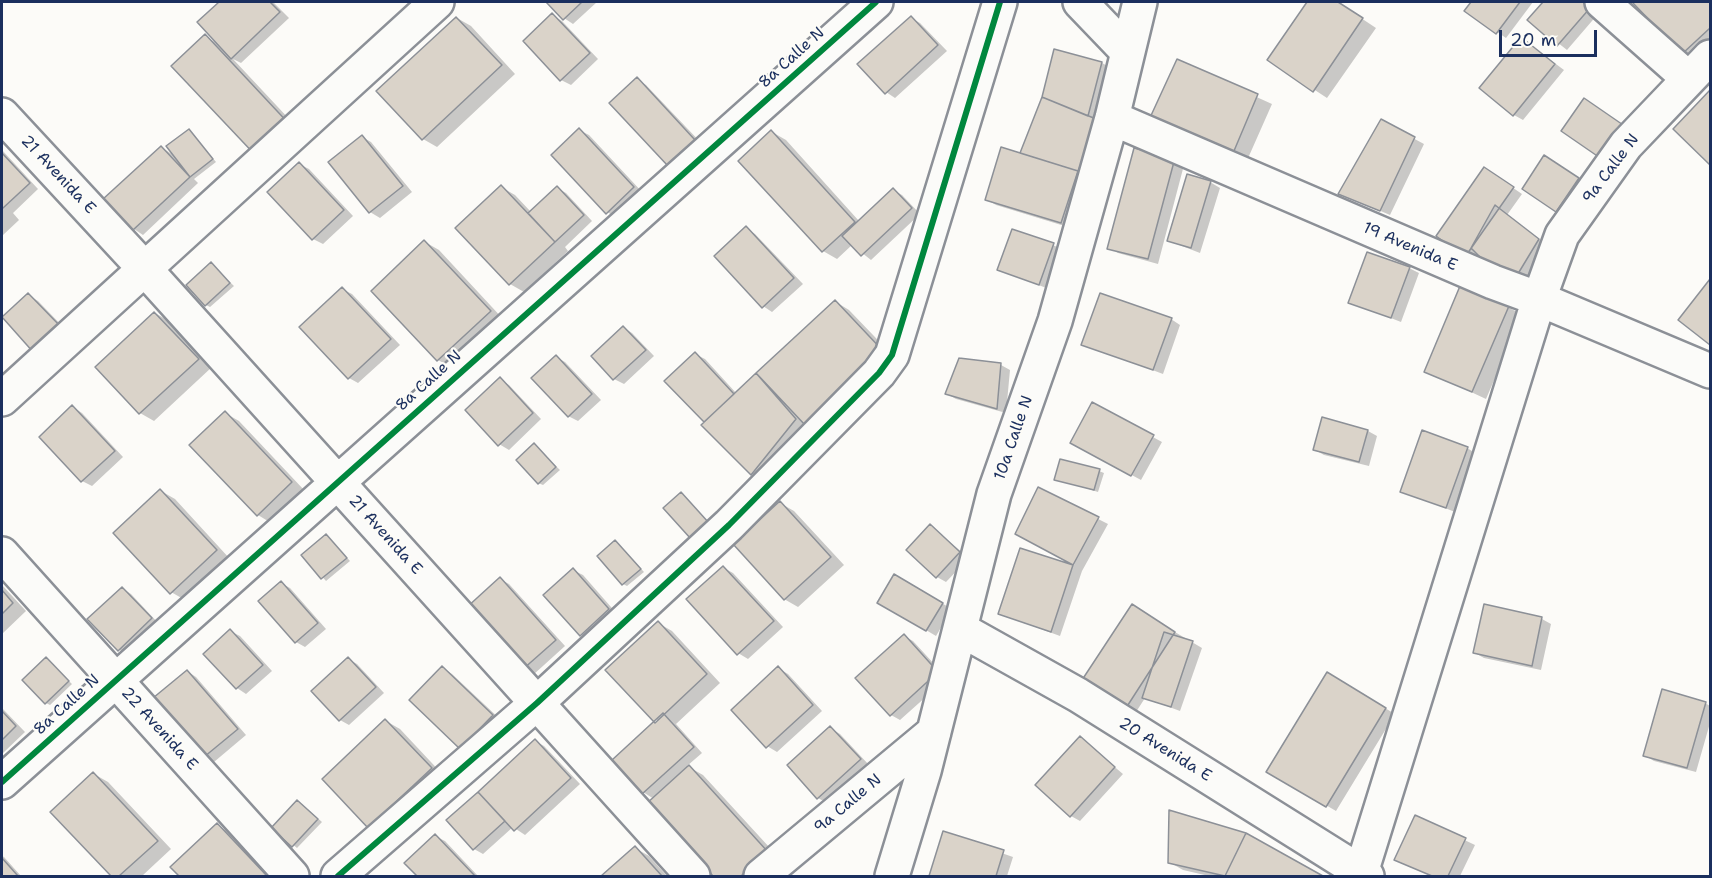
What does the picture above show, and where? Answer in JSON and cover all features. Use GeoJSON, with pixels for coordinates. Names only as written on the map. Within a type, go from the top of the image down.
{"type":"FeatureCollection","features":[{"type":"Feature","properties":{"kind":"street"},"geometry":{"type":"LineString","coordinates":[[2,399],[143,267],[437,2]]}},
{"type":"Feature","properties":{"kind":"street","name":"8a Calle N"},"geometry":{"type":"LineString","coordinates":[[2,782],[876,2]]}},
{"type":"Feature","properties":{"kind":"street"},"geometry":{"type":"LineString","coordinates":[[338,876],[537,703],[729,525],[858,397],[892,355],[1000,2]]}},
{"type":"Feature","properties":{"kind":"street"},"geometry":{"type":"LineString","coordinates":[[1080,2],[1127,51]]}},
{"type":"Feature","properties":{"kind":"street","name":"10a Calle N"},"geometry":{"type":"LineString","coordinates":[[892,876],[934,732],[994,494],[1054,321],[1112,118],[1140,2]]}},
{"type":"Feature","properties":{"kind":"street"},"geometry":{"type":"LineString","coordinates":[[1602,2],[1700,68]]}},
{"type":"Feature","properties":{"kind":"street","name":"9a Calle N"},"geometry":{"type":"LineString","coordinates":[[1362,875],[1539,299],[1562,236],[1626,144],[1700,68]]}},
{"type":"Feature","properties":{"kind":"street","name":"21 Avenida E"},"geometry":{"type":"LineString","coordinates":[[2,115],[143,267],[693,876]]}},
{"type":"Feature","properties":{"kind":"street","name":"19 Avenida E"},"geometry":{"type":"LineString","coordinates":[[1112,118],[1482,278],[1539,299],[1710,371]]}},
{"type":"Feature","properties":{"kind":"street","name":"22 Avenida E"},"geometry":{"type":"LineString","coordinates":[[2,554],[292,876]]}},
{"type":"Feature","properties":{"kind":"street","name":"20 Avenida E"},"geometry":{"type":"LineString","coordinates":[[960,629],[1078,695],[1362,875]]}},
{"type":"Feature","properties":{"kind":"street","name":"9a Calle N"},"geometry":{"type":"LineString","coordinates":[[762,876],[934,732]]}},
{"type":"Feature","properties":{"kind":"building"},"geometry":{"type":"Polygon","coordinates":[[[219,2],[270,2],[280,12],[231,59],[197,22],[219,2]]]}},
{"type":"Feature","properties":{"kind":"building"},"geometry":{"type":"Polygon","coordinates":[[[546,2],[582,2],[563,20],[546,2]]]}},
{"type":"Feature","properties":{"kind":"building"},"geometry":{"type":"Polygon","coordinates":[[[1307,2],[1338,2],[1363,18],[1313,92],[1267,60],[1307,2]]]}},
{"type":"Feature","properties":{"kind":"building"},"geometry":{"type":"Polygon","coordinates":[[[1471,2],[1520,2],[1496,34],[1464,11],[1471,2]]]}},
{"type":"Feature","properties":{"kind":"building"},"geometry":{"type":"Polygon","coordinates":[[[1543,2],[1583,2],[1590,8],[1557,46],[1527,20],[1543,2]]]}},
{"type":"Feature","properties":{"kind":"building"},"geometry":{"type":"Polygon","coordinates":[[[1632,2],[1710,2],[1710,28],[1682,54],[1632,2]]]}},
{"type":"Feature","properties":{"kind":"building"},"geometry":{"type":"Polygon","coordinates":[[[552,13],[590,53],[560,81],[523,41],[552,13]]]}},
{"type":"Feature","properties":{"kind":"building"},"geometry":{"type":"Polygon","coordinates":[[[911,16],[938,45],[885,94],[857,64],[911,16]]]}},
{"type":"Feature","properties":{"kind":"building"},"geometry":{"type":"Polygon","coordinates":[[[456,17],[502,65],[422,140],[376,91],[456,17]]]}},
{"type":"Feature","properties":{"kind":"building"},"geometry":{"type":"Polygon","coordinates":[[[205,34],[292,127],[259,159],[171,66],[205,34]]]}},
{"type":"Feature","properties":{"kind":"building"},"geometry":{"type":"Polygon","coordinates":[[[1521,37],[1555,64],[1513,116],[1479,88],[1521,37]]]}},
{"type":"Feature","properties":{"kind":"building"},"geometry":{"type":"Polygon","coordinates":[[[1054,49],[1102,62],[1088,116],[1042,97],[1054,49]]]}},
{"type":"Feature","properties":{"kind":"building"},"geometry":{"type":"Polygon","coordinates":[[[1177,59],[1258,94],[1231,158],[1148,122],[1177,59]]]}},
{"type":"Feature","properties":{"kind":"building"},"geometry":{"type":"Polygon","coordinates":[[[637,77],[695,140],[668,166],[609,103],[637,77]]]}},
{"type":"Feature","properties":{"kind":"building"},"geometry":{"type":"Polygon","coordinates":[[[1710,90],[1710,165],[1673,129],[1710,90]]]}},
{"type":"Feature","properties":{"kind":"building"},"geometry":{"type":"Polygon","coordinates":[[[1042,97],[1101,121],[1078,171],[1020,153],[1042,97]]]}},
{"type":"Feature","properties":{"kind":"building"},"geometry":{"type":"Polygon","coordinates":[[[1584,98],[1629,129],[1606,162],[1561,131],[1584,98]]]}},
{"type":"Feature","properties":{"kind":"building"},"geometry":{"type":"Polygon","coordinates":[[[1381,119],[1415,137],[1380,211],[1338,194],[1381,119]]]}},
{"type":"Feature","properties":{"kind":"building"},"geometry":{"type":"Polygon","coordinates":[[[579,128],[634,187],[606,214],[551,155],[579,128]]]}},
{"type":"Feature","properties":{"kind":"building"},"geometry":{"type":"Polygon","coordinates":[[[189,129],[213,159],[190,177],[166,146],[189,129]]]}},
{"type":"Feature","properties":{"kind":"building"},"geometry":{"type":"Polygon","coordinates":[[[771,130],[855,222],[822,252],[738,161],[771,130]]]}},
{"type":"Feature","properties":{"kind":"building"},"geometry":{"type":"Polygon","coordinates":[[[362,135],[403,186],[369,213],[328,162],[362,135]]]}},
{"type":"Feature","properties":{"kind":"building"},"geometry":{"type":"Polygon","coordinates":[[[161,146],[190,177],[133,230],[103,199],[161,146]]]}},
{"type":"Feature","properties":{"kind":"building"},"geometry":{"type":"Polygon","coordinates":[[[1001,147],[1078,171],[1061,223],[985,200],[1001,147]]]}},
{"type":"Feature","properties":{"kind":"building"},"geometry":{"type":"Polygon","coordinates":[[[1134,148],[1175,158],[1148,259],[1107,249],[1134,148]]]}},
{"type":"Feature","properties":{"kind":"building"},"geometry":{"type":"Polygon","coordinates":[[[2,153],[30,183],[3,208],[2,207],[2,153]]]}},
{"type":"Feature","properties":{"kind":"building"},"geometry":{"type":"Polygon","coordinates":[[[1544,155],[1579,178],[1556,212],[1522,189],[1544,155]]]}},
{"type":"Feature","properties":{"kind":"building"},"geometry":{"type":"Polygon","coordinates":[[[299,162],[344,210],[312,240],[267,192],[299,162]]]}},
{"type":"Feature","properties":{"kind":"building"},"geometry":{"type":"Polygon","coordinates":[[[1484,167],[1514,187],[1465,257],[1436,236],[1484,167]]]}},
{"type":"Feature","properties":{"kind":"building"},"geometry":{"type":"Polygon","coordinates":[[[1187,174],[1211,181],[1191,248],[1167,241],[1187,174]]]}},
{"type":"Feature","properties":{"kind":"building"},"geometry":{"type":"Polygon","coordinates":[[[501,185],[555,242],[509,285],[455,228],[501,185]]]}},
{"type":"Feature","properties":{"kind":"building"},"geometry":{"type":"Polygon","coordinates":[[[557,186],[584,215],[555,242],[528,213],[557,186]]]}},
{"type":"Feature","properties":{"kind":"building"},"geometry":{"type":"Polygon","coordinates":[[[893,188],[912,208],[861,256],[842,236],[893,188]]]}},
{"type":"Feature","properties":{"kind":"building"},"geometry":{"type":"Polygon","coordinates":[[[1495,205],[1539,239],[1510,287],[1471,248],[1495,205]]]}},
{"type":"Feature","properties":{"kind":"building"},"geometry":{"type":"Polygon","coordinates":[[[746,226],[794,278],[762,308],[714,256],[746,226]]]}},
{"type":"Feature","properties":{"kind":"building"},"geometry":{"type":"Polygon","coordinates":[[[1012,229],[1054,243],[1039,285],[997,270],[1012,229]]]}},
{"type":"Feature","properties":{"kind":"building"},"geometry":{"type":"Polygon","coordinates":[[[424,240],[491,311],[437,361],[371,291],[424,240]]]}},
{"type":"Feature","properties":{"kind":"building"},"geometry":{"type":"Polygon","coordinates":[[[1367,252],[1410,267],[1391,318],[1348,303],[1367,252]]]}},
{"type":"Feature","properties":{"kind":"building"},"geometry":{"type":"Polygon","coordinates":[[[211,262],[230,283],[205,306],[186,285],[211,262]]]}},
{"type":"Feature","properties":{"kind":"building"},"geometry":{"type":"Polygon","coordinates":[[[1710,279],[1710,345],[1678,320],[1710,279]]]}},
{"type":"Feature","properties":{"kind":"building"},"geometry":{"type":"Polygon","coordinates":[[[1460,286],[1509,306],[1472,392],[1424,372],[1460,286]]]}},
{"type":"Feature","properties":{"kind":"building"},"geometry":{"type":"Polygon","coordinates":[[[342,287],[391,339],[348,379],[299,327],[342,287]]]}},
{"type":"Feature","properties":{"kind":"building"},"geometry":{"type":"Polygon","coordinates":[[[28,293],[62,328],[34,353],[2,317],[28,293]]]}},
{"type":"Feature","properties":{"kind":"building"},"geometry":{"type":"Polygon","coordinates":[[[1100,293],[1172,318],[1153,370],[1081,345],[1100,293]]]}},
{"type":"Feature","properties":{"kind":"building"},"geometry":{"type":"Polygon","coordinates":[[[835,300],[885,353],[806,426],[756,373],[835,300]]]}},
{"type":"Feature","properties":{"kind":"building"},"geometry":{"type":"Polygon","coordinates":[[[154,312],[199,359],[139,414],[95,367],[154,312]]]}},
{"type":"Feature","properties":{"kind":"building"},"geometry":{"type":"Polygon","coordinates":[[[623,326],[646,350],[613,380],[591,356],[623,326]]]}},
{"type":"Feature","properties":{"kind":"building"},"geometry":{"type":"Polygon","coordinates":[[[695,352],[734,394],[704,422],[664,381],[695,352]]]}},
{"type":"Feature","properties":{"kind":"building"},"geometry":{"type":"Polygon","coordinates":[[[556,355],[592,394],[568,417],[531,378],[556,355]]]}},
{"type":"Feature","properties":{"kind":"building"},"geometry":{"type":"Polygon","coordinates":[[[959,358],[1001,363],[997,409],[945,394],[959,358]]]}},
{"type":"Feature","properties":{"kind":"building"},"geometry":{"type":"Polygon","coordinates":[[[756,373],[796,419],[751,475],[701,425],[756,373]]]}},
{"type":"Feature","properties":{"kind":"building"},"geometry":{"type":"Polygon","coordinates":[[[500,377],[533,413],[498,446],[465,410],[500,377]]]}},
{"type":"Feature","properties":{"kind":"building"},"geometry":{"type":"Polygon","coordinates":[[[1092,402],[1154,435],[1131,476],[1070,443],[1092,402]]]}},
{"type":"Feature","properties":{"kind":"building"},"geometry":{"type":"Polygon","coordinates":[[[72,405],[115,451],[81,482],[39,437],[72,405]]]}},
{"type":"Feature","properties":{"kind":"building"},"geometry":{"type":"Polygon","coordinates":[[[225,411],[292,482],[257,516],[189,445],[225,411]]]}},
{"type":"Feature","properties":{"kind":"building"},"geometry":{"type":"Polygon","coordinates":[[[1322,417],[1368,430],[1359,462],[1313,450],[1322,417]]]}},
{"type":"Feature","properties":{"kind":"building"},"geometry":{"type":"Polygon","coordinates":[[[1422,430],[1468,447],[1446,508],[1400,492],[1422,430]]]}},
{"type":"Feature","properties":{"kind":"building"},"geometry":{"type":"Polygon","coordinates":[[[534,443],[556,467],[538,484],[516,460],[534,443]]]}},
{"type":"Feature","properties":{"kind":"building"},"geometry":{"type":"Polygon","coordinates":[[[1060,459],[1100,469],[1094,490],[1054,480],[1060,459]]]}},
{"type":"Feature","properties":{"kind":"building"},"geometry":{"type":"Polygon","coordinates":[[[1038,487],[1099,517],[1073,565],[1015,534],[1038,487]]]}},
{"type":"Feature","properties":{"kind":"building"},"geometry":{"type":"Polygon","coordinates":[[[160,489],[217,550],[170,594],[113,533],[160,489]]]}},
{"type":"Feature","properties":{"kind":"building"},"geometry":{"type":"Polygon","coordinates":[[[681,492],[709,523],[691,539],[663,508],[681,492]]]}},
{"type":"Feature","properties":{"kind":"building"},"geometry":{"type":"Polygon","coordinates":[[[780,501],[831,557],[784,600],[733,544],[780,501]]]}},
{"type":"Feature","properties":{"kind":"building"},"geometry":{"type":"Polygon","coordinates":[[[930,524],[960,552],[936,578],[906,550],[930,524]]]}},
{"type":"Feature","properties":{"kind":"building"},"geometry":{"type":"Polygon","coordinates":[[[326,534],[347,558],[321,579],[301,555],[326,534]]]}},
{"type":"Feature","properties":{"kind":"building"},"geometry":{"type":"Polygon","coordinates":[[[615,540],[641,569],[622,585],[597,556],[615,540]]]}},
{"type":"Feature","properties":{"kind":"building"},"geometry":{"type":"Polygon","coordinates":[[[1020,548],[1073,565],[1051,632],[998,614],[1020,548]]]}},
{"type":"Feature","properties":{"kind":"building"},"geometry":{"type":"Polygon","coordinates":[[[723,566],[774,621],[737,655],[686,599],[723,566]]]}},
{"type":"Feature","properties":{"kind":"building"},"geometry":{"type":"Polygon","coordinates":[[[573,568],[609,609],[580,636],[543,595],[573,568]]]}},
{"type":"Feature","properties":{"kind":"building"},"geometry":{"type":"Polygon","coordinates":[[[894,574],[943,603],[926,631],[877,603],[894,574]]]}},
{"type":"Feature","properties":{"kind":"building"},"geometry":{"type":"Polygon","coordinates":[[[500,577],[556,640],[522,670],[466,608],[500,577]]]}},
{"type":"Feature","properties":{"kind":"building"},"geometry":{"type":"Polygon","coordinates":[[[281,581],[318,623],[295,643],[258,601],[281,581]]]}},
{"type":"Feature","properties":{"kind":"building"},"geometry":{"type":"Polygon","coordinates":[[[122,587],[152,618],[118,651],[87,619],[122,587]]]}},
{"type":"Feature","properties":{"kind":"building"},"geometry":{"type":"Polygon","coordinates":[[[2,590],[13,603],[2,614],[2,590]]]}},
{"type":"Feature","properties":{"kind":"building"},"geometry":{"type":"Polygon","coordinates":[[[1132,604],[1175,632],[1126,708],[1082,680],[1132,604]]]}},
{"type":"Feature","properties":{"kind":"building"},"geometry":{"type":"Polygon","coordinates":[[[1484,604],[1542,617],[1532,666],[1473,653],[1484,604]]]}},
{"type":"Feature","properties":{"kind":"building"},"geometry":{"type":"Polygon","coordinates":[[[658,621],[707,674],[655,723],[605,670],[658,621]]]}},
{"type":"Feature","properties":{"kind":"building"},"geometry":{"type":"Polygon","coordinates":[[[230,629],[263,665],[236,689],[203,654],[230,629]]]}},
{"type":"Feature","properties":{"kind":"building"},"geometry":{"type":"Polygon","coordinates":[[[1164,632],[1193,641],[1171,707],[1142,698],[1164,632]]]}},
{"type":"Feature","properties":{"kind":"building"},"geometry":{"type":"Polygon","coordinates":[[[904,634],[938,672],[890,716],[855,678],[904,634]]]}},
{"type":"Feature","properties":{"kind":"building"},"geometry":{"type":"Polygon","coordinates":[[[46,657],[69,681],[45,704],[22,680],[46,657]]]}},
{"type":"Feature","properties":{"kind":"building"},"geometry":{"type":"Polygon","coordinates":[[[348,657],[376,687],[339,721],[311,691],[348,657]]]}},
{"type":"Feature","properties":{"kind":"building"},"geometry":{"type":"Polygon","coordinates":[[[442,666],[493,715],[460,749],[409,700],[442,666]]]}},
{"type":"Feature","properties":{"kind":"building"},"geometry":{"type":"Polygon","coordinates":[[[778,666],[813,705],[766,748],[731,710],[778,666]]]}},
{"type":"Feature","properties":{"kind":"building"},"geometry":{"type":"Polygon","coordinates":[[[187,670],[238,729],[204,757],[153,698],[187,670]]]}},
{"type":"Feature","properties":{"kind":"building"},"geometry":{"type":"Polygon","coordinates":[[[1327,672],[1386,708],[1326,807],[1266,772],[1327,672]]]}},
{"type":"Feature","properties":{"kind":"building"},"geometry":{"type":"Polygon","coordinates":[[[1662,689],[1706,702],[1687,768],[1643,756],[1662,689]]]}},
{"type":"Feature","properties":{"kind":"building"},"geometry":{"type":"Polygon","coordinates":[[[2,711],[16,726],[2,740],[2,711]]]}},
{"type":"Feature","properties":{"kind":"building"},"geometry":{"type":"Polygon","coordinates":[[[663,713],[694,747],[642,794],[612,760],[663,713]]]}},
{"type":"Feature","properties":{"kind":"building"},"geometry":{"type":"Polygon","coordinates":[[[385,719],[432,768],[368,828],[322,779],[385,719]]]}},
{"type":"Feature","properties":{"kind":"building"},"geometry":{"type":"Polygon","coordinates":[[[830,726],[861,759],[817,799],[787,765],[830,726]]]}},
{"type":"Feature","properties":{"kind":"building"},"geometry":{"type":"Polygon","coordinates":[[[1080,736],[1115,767],[1070,817],[1035,785],[1080,736]]]}},
{"type":"Feature","properties":{"kind":"building"},"geometry":{"type":"Polygon","coordinates":[[[535,739],[571,778],[514,831],[478,792],[535,739]]]}},
{"type":"Feature","properties":{"kind":"building"},"geometry":{"type":"Polygon","coordinates":[[[689,765],[768,852],[741,876],[713,876],[646,804],[689,765]]]}},
{"type":"Feature","properties":{"kind":"building"},"geometry":{"type":"Polygon","coordinates":[[[93,772],[158,841],[119,876],[111,876],[50,812],[93,772]]]}},
{"type":"Feature","properties":{"kind":"building"},"geometry":{"type":"Polygon","coordinates":[[[478,792],[505,821],[473,850],[446,820],[478,792]]]}},
{"type":"Feature","properties":{"kind":"building"},"geometry":{"type":"Polygon","coordinates":[[[297,800],[318,819],[292,847],[271,828],[297,800]]]}},
{"type":"Feature","properties":{"kind":"building"},"geometry":{"type":"Polygon","coordinates":[[[1169,810],[1246,833],[1225,876],[1168,863],[1169,810]]]}},
{"type":"Feature","properties":{"kind":"building"},"geometry":{"type":"Polygon","coordinates":[[[1415,815],[1466,838],[1448,876],[1432,876],[1394,860],[1415,815]]]}},
{"type":"Feature","properties":{"kind":"building"},"geometry":{"type":"Polygon","coordinates":[[[217,823],[267,876],[179,876],[170,867],[217,823]]]}},
{"type":"Feature","properties":{"kind":"building"},"geometry":{"type":"Polygon","coordinates":[[[943,831],[1004,850],[996,876],[929,876],[943,831]]]}},
{"type":"Feature","properties":{"kind":"building"},"geometry":{"type":"Polygon","coordinates":[[[1246,833],[1323,876],[1225,876],[1246,833]]]}},
{"type":"Feature","properties":{"kind":"building"},"geometry":{"type":"Polygon","coordinates":[[[435,834],[475,876],[417,876],[404,863],[435,834]]]}},
{"type":"Feature","properties":{"kind":"building"},"geometry":{"type":"Polygon","coordinates":[[[635,846],[662,876],[601,876],[635,846]]]}},
{"type":"Feature","properties":{"kind":"building"},"geometry":{"type":"Polygon","coordinates":[[[2,858],[18,876],[2,876],[2,858]]]}},
{"type":"Feature","properties":{"kind":"cycle path"},"geometry":{"type":"LineString","coordinates":[[2,782],[876,2]]}},
{"type":"Feature","properties":{"kind":"cycle path"},"geometry":{"type":"LineString","coordinates":[[338,876],[537,703],[729,525],[879,373],[892,355],[1000,2]]}}]}
